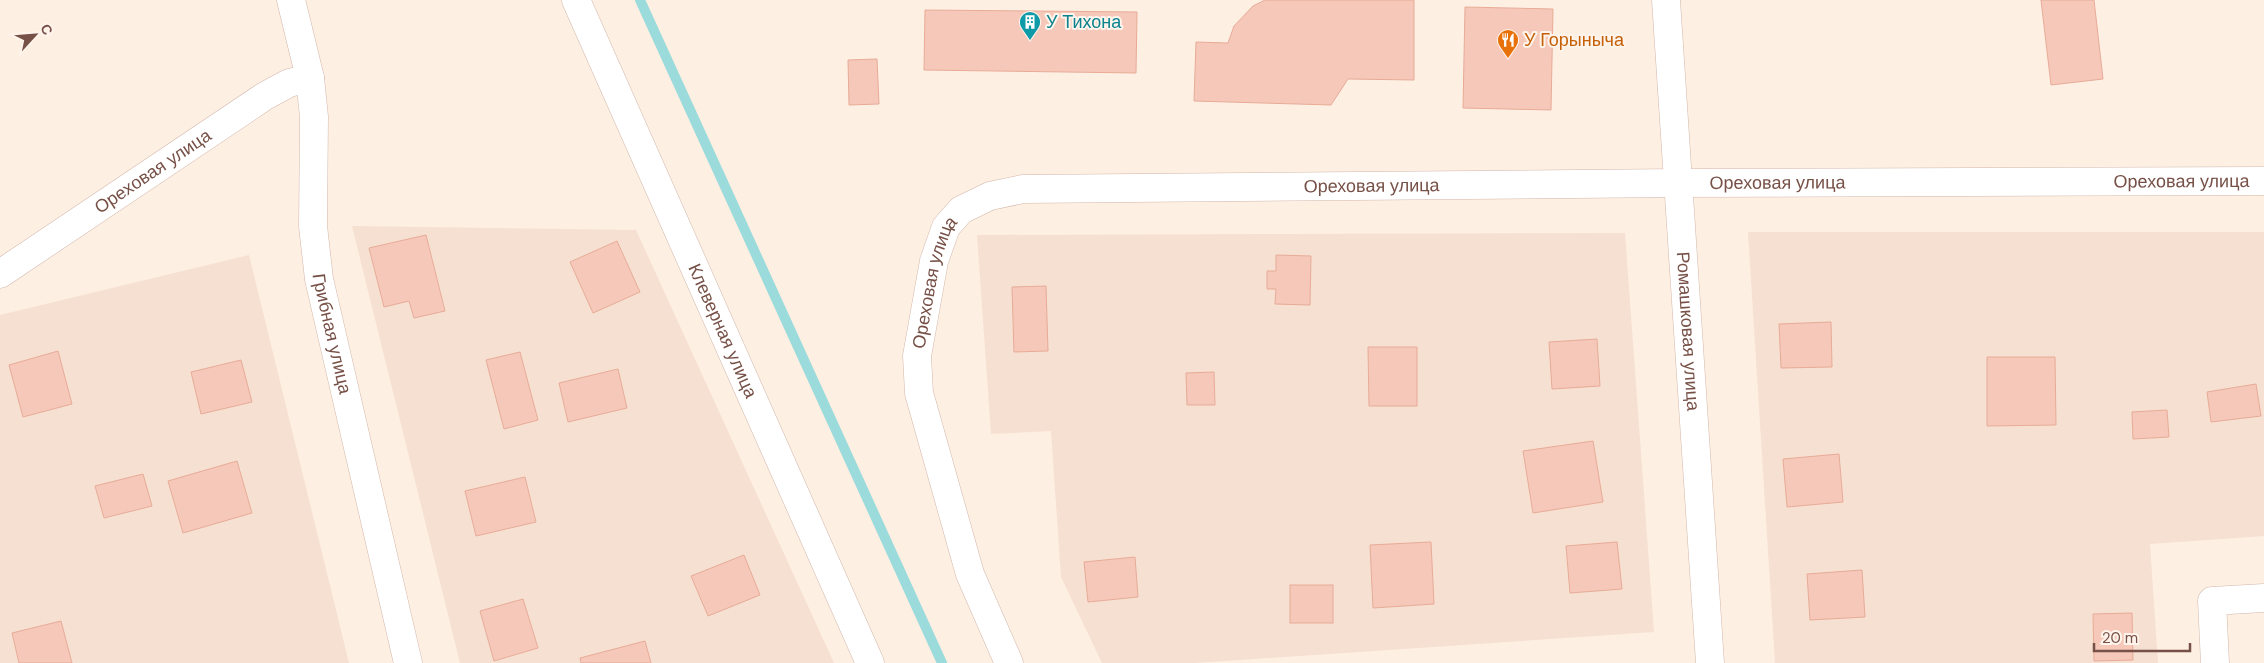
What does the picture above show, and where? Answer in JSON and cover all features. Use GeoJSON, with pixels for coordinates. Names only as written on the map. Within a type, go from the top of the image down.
{"type":"FeatureCollection","features":[{"type":"Feature","properties":{"kind":"street","name":"Грибная улица"},"geometry":{"type":"LineString","coordinates":[[291,0],[310,78],[314,116],[313,226],[319,279],[408,663]]}},
{"type":"Feature","properties":{"kind":"street","name":"Клеверная улица"},"geometry":{"type":"LineString","coordinates":[[576,0],[870,663]]}},
{"type":"Feature","properties":{"kind":"street","name":"Ромашковая улица"},"geometry":{"type":"LineString","coordinates":[[1666,0],[1710,663]]}},
{"type":"Feature","properties":{"kind":"street","name":"Ореховая улица"},"geometry":{"type":"LineString","coordinates":[[0,274],[266,96],[289,83],[310,78]]}},
{"type":"Feature","properties":{"kind":"street","name":"Ореховая улица"},"geometry":{"type":"LineString","coordinates":[[1009,663],[970,574],[919,392],[917,356],[934,261],[946,227],[961,210],[990,196],[1023,189],[1678,183],[2264,182]]}},
{"type":"Feature","properties":{"kind":"street"},"geometry":{"type":"LineString","coordinates":[[2215,663],[2212,601],[2264,598]]}},
{"type":"Feature","properties":{"kind":"shaded area"},"geometry":{"type":"Polygon","coordinates":[[[352,226],[636,230],[834,663],[460,663],[352,226]]]}},
{"type":"Feature","properties":{"kind":"shaded area"},"geometry":{"type":"Polygon","coordinates":[[[1748,232],[2264,232],[2264,536],[2150,544],[2158,663],[1775,663],[1748,232]]]}},
{"type":"Feature","properties":{"kind":"shaded area"},"geometry":{"type":"Polygon","coordinates":[[[1625,233],[1654,632],[1195,663],[1102,663],[1061,577],[1051,431],[991,434],[977,235],[1625,233]]]}},
{"type":"Feature","properties":{"kind":"shaded area"},"geometry":{"type":"Polygon","coordinates":[[[249,255],[349,663],[0,663],[0,315],[249,255]]]}},
{"type":"Feature","properties":{"kind":"building"},"geometry":{"type":"Polygon","coordinates":[[[1265,0],[1414,0],[1414,80],[1348,79],[1331,105],[1194,101],[1196,42],[1228,43],[1234,26],[1253,6],[1265,0]]]}},
{"type":"Feature","properties":{"kind":"building"},"geometry":{"type":"Polygon","coordinates":[[[2041,0],[2094,0],[2103,79],[2051,85],[2041,0]]]}},
{"type":"Feature","properties":{"kind":"building","name":"У Горыныча"},"geometry":{"type":"Polygon","coordinates":[[[1465,7],[1553,9],[1551,110],[1463,108],[1465,7]]]}},
{"type":"Feature","properties":{"kind":"building","name":"У Тихона"},"geometry":{"type":"Polygon","coordinates":[[[925,10],[1137,12],[1136,73],[924,70],[925,10]]]}},
{"type":"Feature","properties":{"kind":"building"},"geometry":{"type":"Polygon","coordinates":[[[877,59],[879,104],[849,105],[848,60],[877,59]]]}},
{"type":"Feature","properties":{"kind":"building"},"geometry":{"type":"Polygon","coordinates":[[[426,235],[445,311],[414,318],[409,301],[384,307],[369,248],[426,235]]]}},
{"type":"Feature","properties":{"kind":"building"},"geometry":{"type":"Polygon","coordinates":[[[617,241],[640,292],[593,313],[570,262],[617,241]]]}},
{"type":"Feature","properties":{"kind":"building"},"geometry":{"type":"Polygon","coordinates":[[[1276,255],[1311,256],[1310,305],[1275,304],[1276,289],[1267,289],[1267,271],[1276,271],[1276,255]]]}},
{"type":"Feature","properties":{"kind":"building"},"geometry":{"type":"Polygon","coordinates":[[[1046,286],[1048,351],[1014,352],[1012,287],[1046,286]]]}},
{"type":"Feature","properties":{"kind":"building"},"geometry":{"type":"Polygon","coordinates":[[[1831,322],[1832,367],[1781,368],[1779,324],[1831,322]]]}},
{"type":"Feature","properties":{"kind":"building"},"geometry":{"type":"Polygon","coordinates":[[[1597,339],[1600,386],[1552,389],[1549,342],[1597,339]]]}},
{"type":"Feature","properties":{"kind":"building"},"geometry":{"type":"Polygon","coordinates":[[[1368,347],[1417,347],[1417,406],[1369,406],[1368,347]]]}},
{"type":"Feature","properties":{"kind":"building"},"geometry":{"type":"Polygon","coordinates":[[[58,351],[72,404],[23,417],[9,365],[58,351]]]}},
{"type":"Feature","properties":{"kind":"building"},"geometry":{"type":"Polygon","coordinates":[[[520,352],[538,420],[504,429],[486,360],[520,352]]]}},
{"type":"Feature","properties":{"kind":"building"},"geometry":{"type":"Polygon","coordinates":[[[1987,357],[2055,357],[2056,425],[1987,426],[1987,357]]]}},
{"type":"Feature","properties":{"kind":"building"},"geometry":{"type":"Polygon","coordinates":[[[241,360],[252,402],[201,414],[191,372],[241,360]]]}},
{"type":"Feature","properties":{"kind":"building"},"geometry":{"type":"Polygon","coordinates":[[[618,369],[627,408],[568,422],[559,383],[618,369]]]}},
{"type":"Feature","properties":{"kind":"building"},"geometry":{"type":"Polygon","coordinates":[[[1214,372],[1215,405],[1187,405],[1186,373],[1214,372]]]}},
{"type":"Feature","properties":{"kind":"building"},"geometry":{"type":"Polygon","coordinates":[[[2256,384],[2261,416],[2211,422],[2207,392],[2256,384]]]}},
{"type":"Feature","properties":{"kind":"building"},"geometry":{"type":"Polygon","coordinates":[[[2167,410],[2169,437],[2133,439],[2132,412],[2167,410]]]}},
{"type":"Feature","properties":{"kind":"building"},"geometry":{"type":"Polygon","coordinates":[[[1593,441],[1603,502],[1533,513],[1523,451],[1593,441]]]}},
{"type":"Feature","properties":{"kind":"building"},"geometry":{"type":"Polygon","coordinates":[[[1839,454],[1843,502],[1787,507],[1783,459],[1839,454]]]}},
{"type":"Feature","properties":{"kind":"building"},"geometry":{"type":"Polygon","coordinates":[[[237,461],[252,513],[183,533],[168,481],[237,461]]]}},
{"type":"Feature","properties":{"kind":"building"},"geometry":{"type":"Polygon","coordinates":[[[143,474],[152,506],[104,518],[95,486],[143,474]]]}},
{"type":"Feature","properties":{"kind":"building"},"geometry":{"type":"Polygon","coordinates":[[[525,477],[536,522],[476,536],[465,491],[525,477]]]}},
{"type":"Feature","properties":{"kind":"building"},"geometry":{"type":"Polygon","coordinates":[[[1431,542],[1434,604],[1373,608],[1370,545],[1431,542]]]}},
{"type":"Feature","properties":{"kind":"building"},"geometry":{"type":"Polygon","coordinates":[[[1617,542],[1622,589],[1570,593],[1566,546],[1617,542]]]}},
{"type":"Feature","properties":{"kind":"building"},"geometry":{"type":"Polygon","coordinates":[[[744,555],[760,595],[708,616],[691,576],[744,555]]]}},
{"type":"Feature","properties":{"kind":"building"},"geometry":{"type":"Polygon","coordinates":[[[1135,557],[1138,597],[1088,602],[1084,562],[1135,557]]]}},
{"type":"Feature","properties":{"kind":"building"},"geometry":{"type":"Polygon","coordinates":[[[1862,570],[1865,617],[1810,620],[1807,574],[1862,570]]]}},
{"type":"Feature","properties":{"kind":"building"},"geometry":{"type":"Polygon","coordinates":[[[1290,585],[1333,585],[1333,623],[1290,623],[1290,585]]]}},
{"type":"Feature","properties":{"kind":"building"},"geometry":{"type":"Polygon","coordinates":[[[523,599],[538,648],[494,661],[480,611],[523,599]]]}},
{"type":"Feature","properties":{"kind":"building"},"geometry":{"type":"Polygon","coordinates":[[[2132,613],[2133,660],[2094,661],[2093,614],[2132,613]]]}},
{"type":"Feature","properties":{"kind":"building"},"geometry":{"type":"Polygon","coordinates":[[[61,621],[72,663],[19,663],[12,633],[61,621]]]}},
{"type":"Feature","properties":{"kind":"building"},"geometry":{"type":"Polygon","coordinates":[[[645,641],[651,663],[581,663],[580,658],[645,641]]]}},
{"type":"Feature","properties":{"kind":"waterway"},"geometry":{"type":"LineString","coordinates":[[640,0],[942,663]]}},
{"type":"Feature","properties":{"kind":"place","name":"У Тихона"},"geometry":{"type":"Point","coordinates":[1030,41]}},
{"type":"Feature","properties":{"kind":"place","name":"У Горыныча"},"geometry":{"type":"Point","coordinates":[1508,59]}}]}
